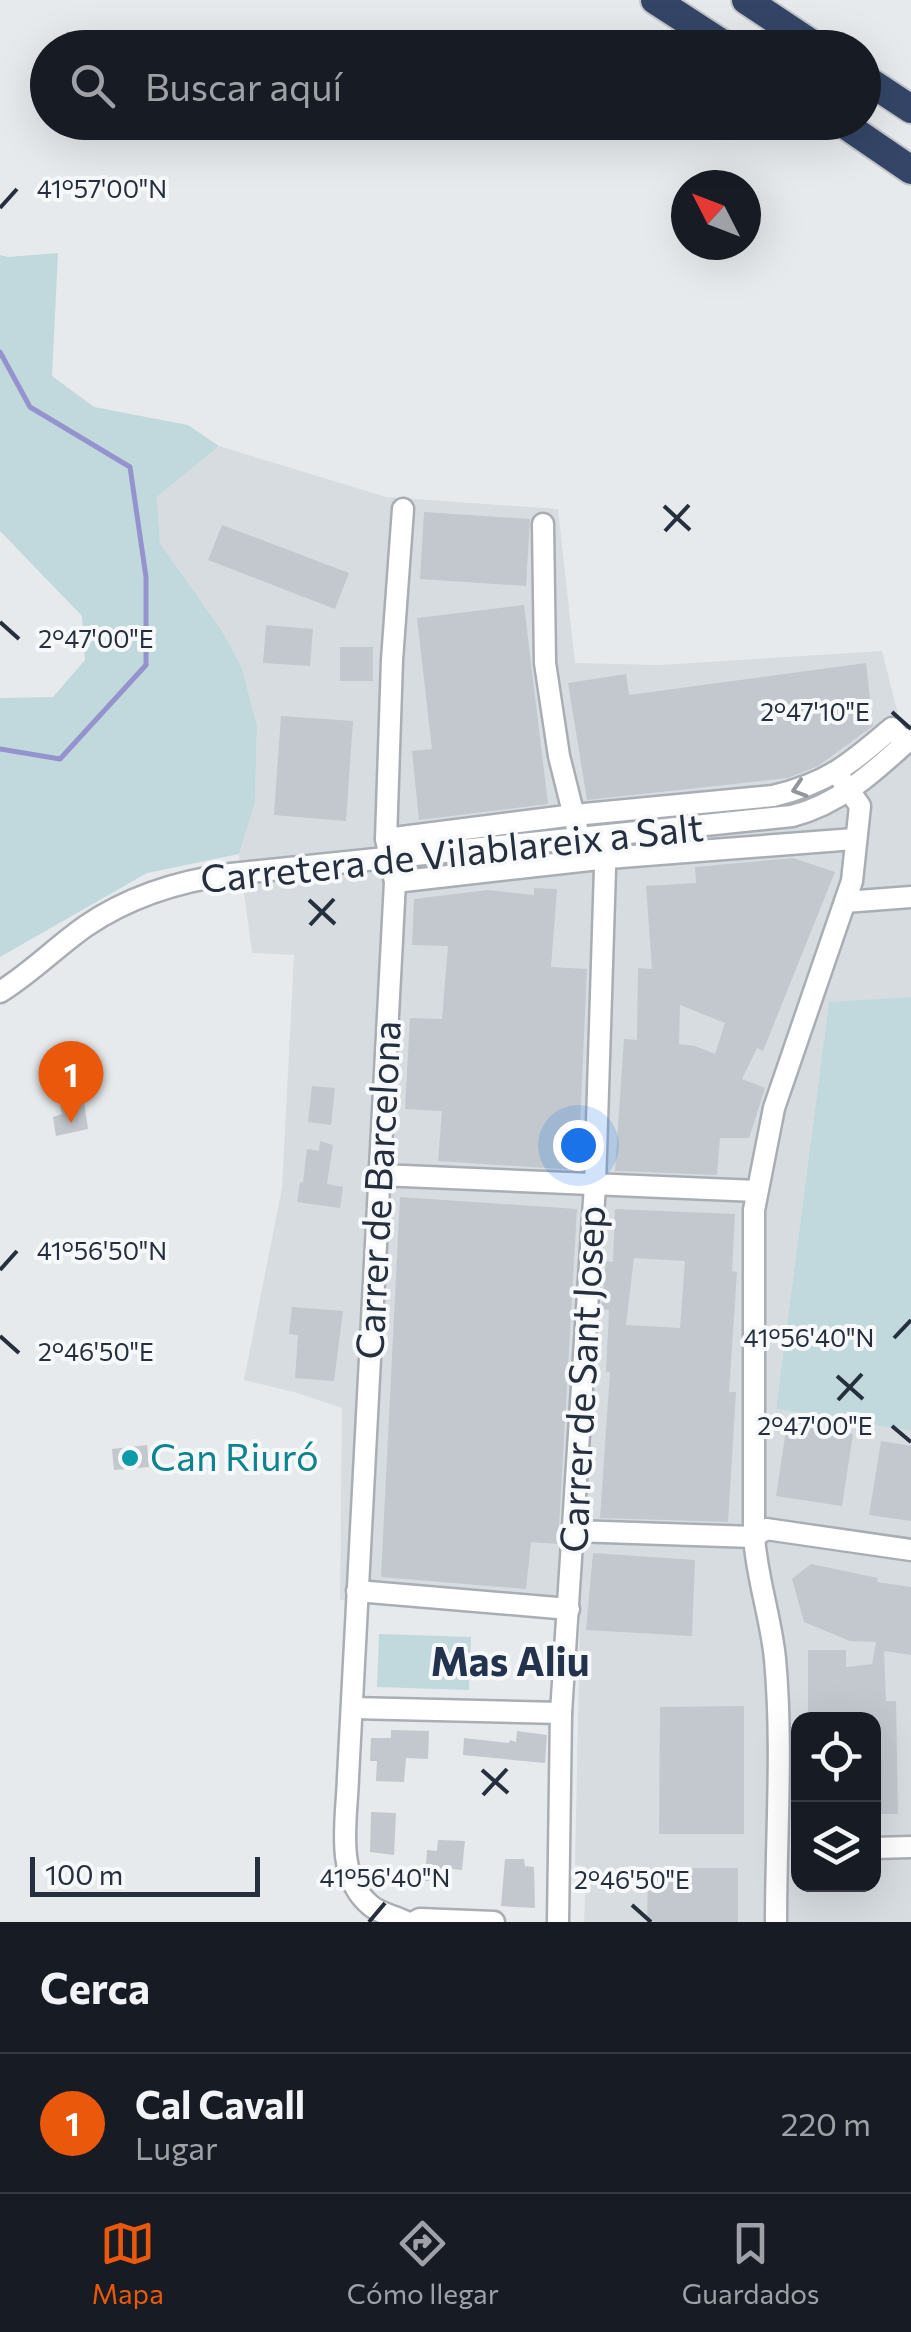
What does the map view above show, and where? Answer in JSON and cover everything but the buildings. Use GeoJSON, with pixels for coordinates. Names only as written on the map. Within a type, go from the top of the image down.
{"type":"FeatureCollection","features":[{"type":"Feature","properties":{"kind":"highway"},"geometry":{"type":"LineString","coordinates":[[655,0],[701,30]]}},
{"type":"Feature","properties":{"kind":"highway"},"geometry":{"type":"LineString","coordinates":[[746,0],[791,30]]}},
{"type":"Feature","properties":{"kind":"highway"},"geometry":{"type":"LineString","coordinates":[[881,89],[911,109]]}},
{"type":"Feature","properties":{"kind":"highway"},"geometry":{"type":"LineString","coordinates":[[867,140],[911,170]]}},
{"type":"Feature","properties":{"kind":"street","name":"Carrer de Barcelona"},"geometry":{"type":"LineString","coordinates":[[381,1917],[357,1893],[346,1872],[395,882],[389,849],[392,660],[403,509]]}},
{"type":"Feature","properties":{"kind":"street"},"geometry":{"type":"LineString","coordinates":[[543,524],[544,662],[559,756],[579,840]]}},
{"type":"Feature","properties":{"kind":"street"},"geometry":{"type":"LineString","coordinates":[[776,1922],[789,1849],[775,1656],[756,1572],[754,1537],[754,1210],[774,1108],[852,881],[854,839],[848,790],[892,728],[908,740]]}},
{"type":"Feature","properties":{"kind":"street","name":"Carretera de Vilablareix a Salt"},"geometry":{"type":"LineString","coordinates":[[0,992],[87,926],[124,904],[168,886],[389,849],[579,840],[607,848],[763,820],[821,807],[876,769],[908,740]]}},
{"type":"Feature","properties":{"kind":"street"},"geometry":{"type":"LineString","coordinates":[[389,849],[574,815],[773,796],[804,788],[848,790]]}},
{"type":"Feature","properties":{"kind":"street"},"geometry":{"type":"LineString","coordinates":[[821,807],[835,825],[854,839]]}},
{"type":"Feature","properties":{"kind":"street"},"geometry":{"type":"LineString","coordinates":[[395,882],[607,848],[854,839]]}},
{"type":"Feature","properties":{"kind":"street","name":"Carrer de Sant Josep"},"geometry":{"type":"LineString","coordinates":[[558,1922],[562,1713],[594,1186],[607,848]]}},
{"type":"Feature","properties":{"kind":"street"},"geometry":{"type":"LineString","coordinates":[[845,902],[911,898]]}},
{"type":"Feature","properties":{"kind":"street"},"geometry":{"type":"LineString","coordinates":[[380,1175],[757,1191]]}},
{"type":"Feature","properties":{"kind":"street"},"geometry":{"type":"LineString","coordinates":[[574,1530],[754,1537],[766,1529],[911,1550]]}},
{"type":"Feature","properties":{"kind":"street"},"geometry":{"type":"LineString","coordinates":[[358,1591],[569,1608]]}},
{"type":"Feature","properties":{"kind":"street"},"geometry":{"type":"LineString","coordinates":[[352,1708],[562,1713]]}},
{"type":"Feature","properties":{"kind":"street"},"geometry":{"type":"LineString","coordinates":[[881,1848],[911,1847]]}},
{"type":"Feature","properties":{"kind":"street"},"geometry":{"type":"LineString","coordinates":[[381,1917],[410,1922],[494,1922]]}},
{"type":"Feature","properties":{"kind":"shaded area"},"geometry":{"type":"Polygon","coordinates":[[[58,253],[52,376],[94,407],[188,425],[219,446],[157,497],[160,543],[222,631],[242,668],[257,726],[255,803],[239,854],[147,873],[0,957],[0,698],[53,697],[85,660],[82,616],[0,531],[0,255],[58,253]]]}},
{"type":"Feature","properties":{"kind":"shaded area"},"geometry":{"type":"Polygon","coordinates":[[[219,446],[386,497],[558,509],[575,663],[660,665],[882,651],[902,730],[911,723],[911,997],[829,1003],[776,1409],[911,1431],[911,1922],[584,1922],[586,1867],[575,1865],[580,1617],[340,1600],[342,1408],[244,1380],[282,1188],[294,955],[252,953],[239,854],[255,803],[257,726],[242,668],[222,631],[160,543],[157,497],[219,446]]]}},
{"type":"Feature","properties":{"kind":"shaded area"},"geometry":{"type":"Polygon","coordinates":[[[911,997],[911,1431],[776,1409],[829,1002],[911,997]]]}},
{"type":"Feature","properties":{"kind":"shaded area"},"geometry":{"type":"Polygon","coordinates":[[[379,1634],[471,1637],[469,1690],[377,1687],[379,1634]]]}},
{"type":"Feature","properties":{"kind":"waterway"},"geometry":{"type":"LineString","coordinates":[[0,352],[30,407],[130,467],[146,577],[146,665],[60,759],[0,749]]}},
{"type":"Feature","properties":{"kind":"place","name":"Cal Cavall"},"geometry":{"type":"Point","coordinates":[71,1123]}},
{"type":"Feature","properties":{"kind":"place","name":"Can Riuró"},"geometry":{"type":"Point","coordinates":[130,1458]}},
{"type":"Feature","properties":{"kind":"district","name":"Mas Aliu"},"geometry":{"type":"Point","coordinates":[510,1662]}}]}
